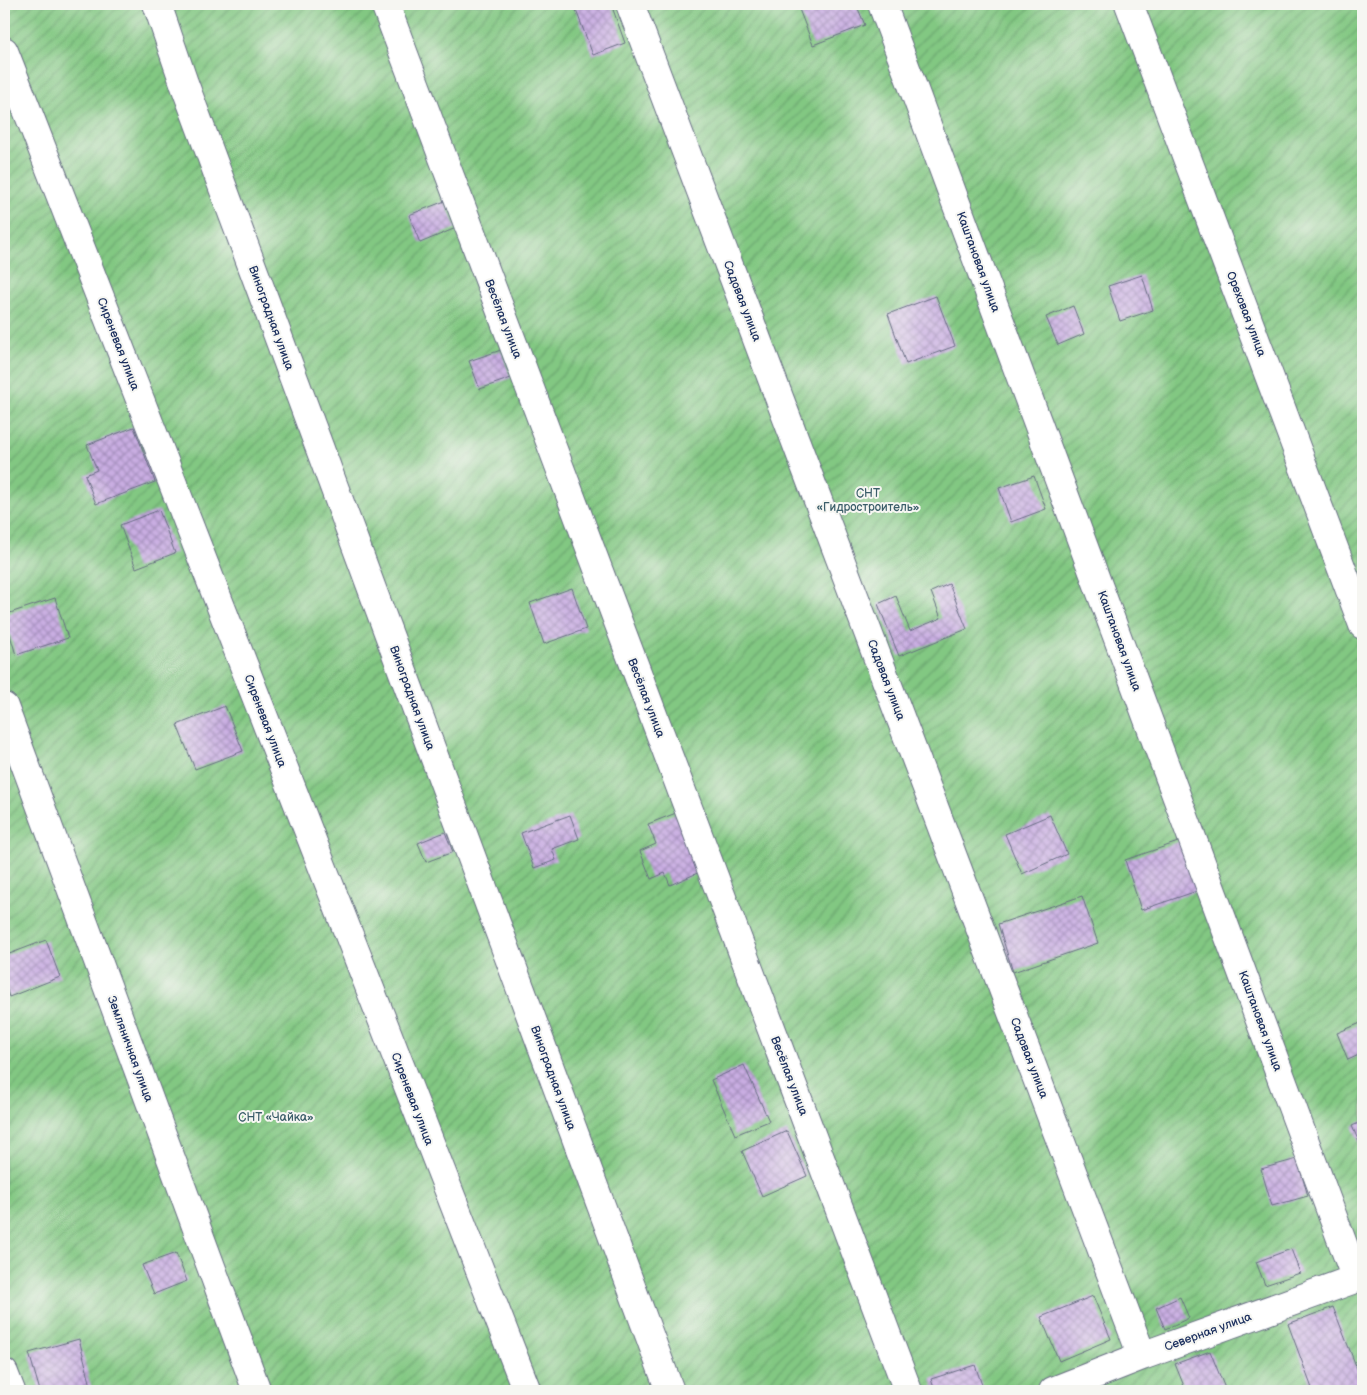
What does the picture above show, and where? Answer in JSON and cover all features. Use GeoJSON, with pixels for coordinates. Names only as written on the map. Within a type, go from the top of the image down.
{"type":"FeatureCollection","features":[{"type":"Feature","properties":{"kind":"street","name":"Виноградная улица"},"geometry":{"type":"LineString","coordinates":[[157,4],[194,111],[670,1391]]}},
{"type":"Feature","properties":{"kind":"street","name":"Весёлая улица"},"geometry":{"type":"LineString","coordinates":[[384,4],[908,1391]]}},
{"type":"Feature","properties":{"kind":"street","name":"Садовая улица"},"geometry":{"type":"LineString","coordinates":[[630,4],[1142,1356]]}},
{"type":"Feature","properties":{"kind":"street","name":"Каштановая улица"},"geometry":{"type":"LineString","coordinates":[[882,4],[1360,1278]]}},
{"type":"Feature","properties":{"kind":"street","name":"Ореховая улица"},"geometry":{"type":"LineString","coordinates":[[1129,4],[1363,625]]}},
{"type":"Feature","properties":{"kind":"street","name":"Сиреневая улица"},"geometry":{"type":"LineString","coordinates":[[4,52],[527,1391]]}},
{"type":"Feature","properties":{"kind":"street","name":"Земляничная улица"},"geometry":{"type":"LineString","coordinates":[[4,708],[257,1391]]}},
{"type":"Feature","properties":{"kind":"street","name":"Северная улица"},"geometry":{"type":"LineString","coordinates":[[1053,1391],[1142,1356],[1360,1278]]}},
{"type":"Feature","properties":{"kind":"street"},"geometry":{"type":"LineString","coordinates":[[4,1373],[11,1391]]}},
{"type":"Feature","properties":{"kind":"green space","name":"СНТ «Гидростроитель»"},"geometry":{"type":"Polygon","coordinates":[[[4,4],[1363,4],[1363,1391],[4,1391],[4,4]]]}},
{"type":"Feature","properties":{"kind":"building"},"geometry":{"type":"Polygon","coordinates":[[[611,4],[625,43],[593,55],[574,5],[611,4]]]}},
{"type":"Feature","properties":{"kind":"building"},"geometry":{"type":"Polygon","coordinates":[[[797,4],[856,4],[865,25],[813,45],[797,4]]]}},
{"type":"Feature","properties":{"kind":"building"},"geometry":{"type":"Polygon","coordinates":[[[445,201],[456,228],[420,243],[409,215],[445,201]]]}},
{"type":"Feature","properties":{"kind":"building"},"geometry":{"type":"Polygon","coordinates":[[[1142,275],[1153,310],[1120,321],[1108,286],[1142,275]]]}},
{"type":"Feature","properties":{"kind":"building"},"geometry":{"type":"Polygon","coordinates":[[[936,296],[955,346],[906,364],[888,314],[936,296]]]}},
{"type":"Feature","properties":{"kind":"building"},"geometry":{"type":"Polygon","coordinates":[[[1073,306],[1084,334],[1058,345],[1046,317],[1073,306]]]}},
{"type":"Feature","properties":{"kind":"building"},"geometry":{"type":"Polygon","coordinates":[[[501,350],[511,378],[480,389],[469,361],[501,350]]]}},
{"type":"Feature","properties":{"kind":"building"},"geometry":{"type":"Polygon","coordinates":[[[134,427],[155,482],[96,504],[85,475],[97,470],[87,445],[134,427]]]}},
{"type":"Feature","properties":{"kind":"building"},"geometry":{"type":"Polygon","coordinates":[[[1034,476],[1046,509],[1011,522],[999,488],[1034,476]]]}},
{"type":"Feature","properties":{"kind":"building"},"geometry":{"type":"Polygon","coordinates":[[[159,510],[175,553],[136,568],[120,525],[159,510]]]}},
{"type":"Feature","properties":{"kind":"building"},"geometry":{"type":"Polygon","coordinates":[[[949,584],[967,629],[899,656],[878,604],[896,596],[910,631],[941,618],[931,592],[949,584]]]}},
{"type":"Feature","properties":{"kind":"building"},"geometry":{"type":"Polygon","coordinates":[[[572,588],[586,629],[544,644],[530,603],[572,588]]]}},
{"type":"Feature","properties":{"kind":"building"},"geometry":{"type":"Polygon","coordinates":[[[55,598],[68,638],[16,655],[4,615],[55,598]]]}},
{"type":"Feature","properties":{"kind":"building"},"geometry":{"type":"Polygon","coordinates":[[[225,706],[243,751],[195,769],[177,725],[225,706]]]}},
{"type":"Feature","properties":{"kind":"building"},"geometry":{"type":"Polygon","coordinates":[[[676,813],[700,872],[670,885],[665,873],[651,879],[640,851],[656,844],[648,824],[676,813]]]}},
{"type":"Feature","properties":{"kind":"building"},"geometry":{"type":"Polygon","coordinates":[[[570,815],[579,839],[552,849],[556,860],[534,868],[521,833],[570,815]]]}},
{"type":"Feature","properties":{"kind":"building"},"geometry":{"type":"Polygon","coordinates":[[[1050,815],[1067,854],[1022,874],[1005,834],[1050,815]]]}},
{"type":"Feature","properties":{"kind":"building"},"geometry":{"type":"Polygon","coordinates":[[[445,832],[453,852],[426,862],[418,843],[445,832]]]}},
{"type":"Feature","properties":{"kind":"building"},"geometry":{"type":"Polygon","coordinates":[[[1184,840],[1200,890],[1141,910],[1125,860],[1184,840]]]}},
{"type":"Feature","properties":{"kind":"building"},"geometry":{"type":"Polygon","coordinates":[[[1082,896],[1098,943],[1013,972],[998,924],[1082,896]]]}},
{"type":"Feature","properties":{"kind":"building"},"geometry":{"type":"Polygon","coordinates":[[[46,940],[60,977],[9,997],[4,982],[4,956],[46,940]]]}},
{"type":"Feature","properties":{"kind":"building"},"geometry":{"type":"Polygon","coordinates":[[[1363,1022],[1363,1053],[1348,1060],[1337,1033],[1363,1022]]]}},
{"type":"Feature","properties":{"kind":"building"},"geometry":{"type":"Polygon","coordinates":[[[744,1065],[769,1121],[735,1135],[711,1080],[744,1065]]]}},
{"type":"Feature","properties":{"kind":"building"},"geometry":{"type":"Polygon","coordinates":[[[1363,1121],[1363,1151],[1352,1126],[1363,1121]]]}},
{"type":"Feature","properties":{"kind":"building"},"geometry":{"type":"Polygon","coordinates":[[[787,1131],[807,1176],[762,1196],[742,1151],[787,1131]]]}},
{"type":"Feature","properties":{"kind":"building"},"geometry":{"type":"Polygon","coordinates":[[[1297,1159],[1308,1196],[1272,1206],[1261,1169],[1297,1159]]]}},
{"type":"Feature","properties":{"kind":"building"},"geometry":{"type":"Polygon","coordinates":[[[1291,1249],[1300,1273],[1265,1285],[1256,1262],[1291,1249]]]}},
{"type":"Feature","properties":{"kind":"building"},"geometry":{"type":"Polygon","coordinates":[[[176,1253],[187,1281],[154,1294],[142,1265],[176,1253]]]}},
{"type":"Feature","properties":{"kind":"building"},"geometry":{"type":"Polygon","coordinates":[[[1093,1296],[1111,1339],[1059,1361],[1041,1317],[1093,1296]]]}},
{"type":"Feature","properties":{"kind":"building"},"geometry":{"type":"Polygon","coordinates":[[[1180,1297],[1189,1318],[1165,1329],[1156,1308],[1180,1297]]]}},
{"type":"Feature","properties":{"kind":"building"},"geometry":{"type":"Polygon","coordinates":[[[1333,1307],[1363,1384],[1363,1391],[1313,1391],[1288,1324],[1333,1307]]]}},
{"type":"Feature","properties":{"kind":"building"},"geometry":{"type":"Polygon","coordinates":[[[79,1339],[92,1390],[40,1391],[29,1353],[79,1339]]]}},
{"type":"Feature","properties":{"kind":"building"},"geometry":{"type":"Polygon","coordinates":[[[1210,1351],[1226,1391],[1186,1391],[1175,1364],[1210,1351]]]}},
{"type":"Feature","properties":{"kind":"building"},"geometry":{"type":"Polygon","coordinates":[[[975,1365],[983,1388],[973,1391],[935,1391],[931,1379],[975,1365]]]}},
{"type":"Feature","properties":{"kind":"park label","name":"СНТ «Чайка»"},"geometry":{"type":"Point","coordinates":[276,1117]}}]}
